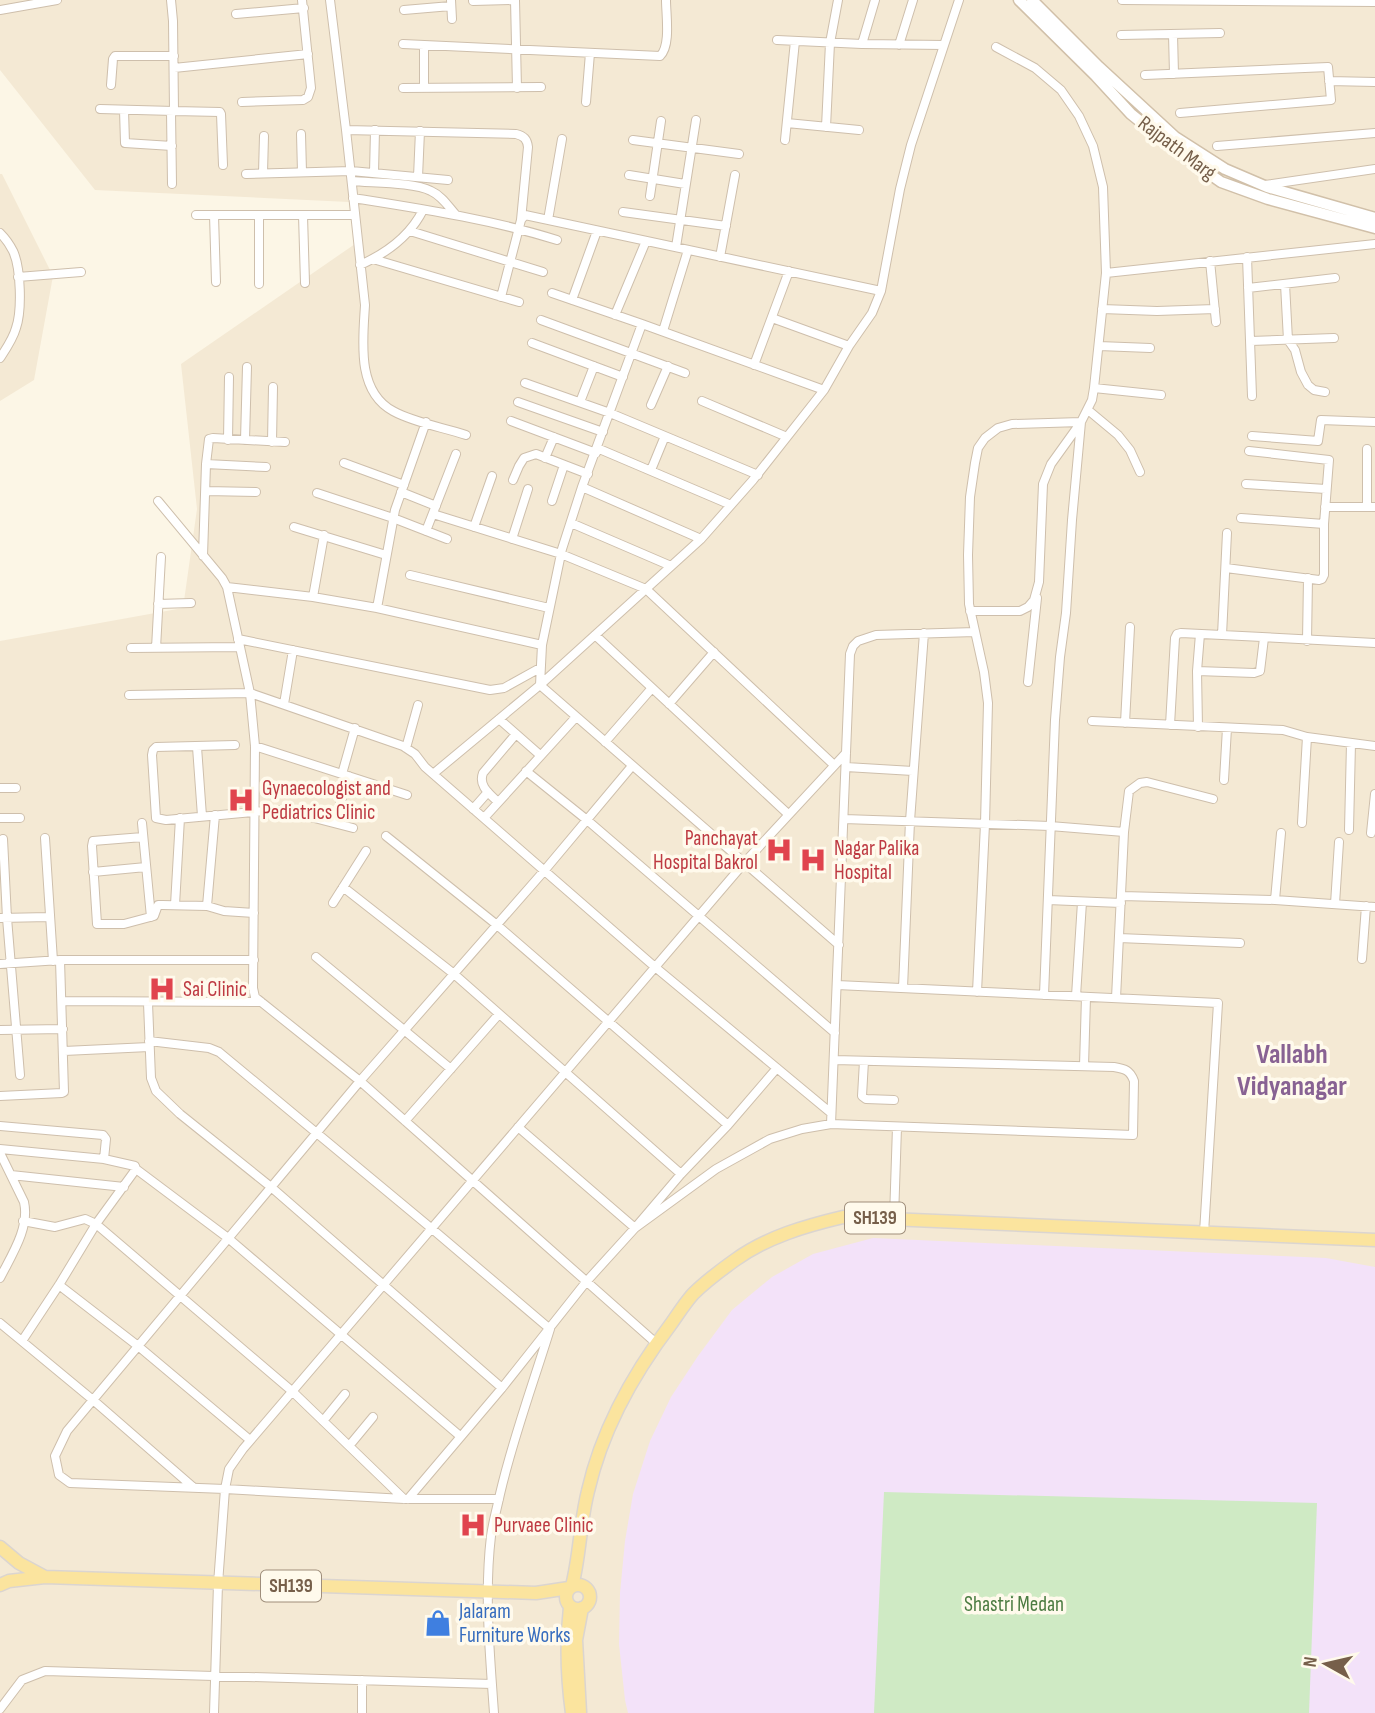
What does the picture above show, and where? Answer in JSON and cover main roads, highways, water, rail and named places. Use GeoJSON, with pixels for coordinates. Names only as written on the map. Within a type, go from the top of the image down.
{"type":"FeatureCollection","features":[{"type":"Feature","properties":{"kind":"main road","name":"Rajpath Marg"},"geometry":{"type":"LineString","coordinates":[[1019,0],[1131,114],[1221,182],[1268,199],[1375,229]]}},
{"type":"Feature","properties":{"kind":"main road","name":"Rajpath Marg"},"geometry":{"type":"LineString","coordinates":[[1032,0],[1099,67],[1175,136],[1225,169],[1262,185],[1375,218]]}},
{"type":"Feature","properties":{"kind":"main road","name":"SH139"},"geometry":{"type":"LineString","coordinates":[[0,1585],[9,1581],[45,1577],[536,1593],[575,1587],[588,1490],[606,1433],[628,1387],[656,1343],[693,1294],[736,1259],[780,1235],[843,1217],[1375,1240]]}},
{"type":"Feature","properties":{"kind":"main road"},"geometry":{"type":"LineString","coordinates":[[0,1547],[19,1563],[45,1577]]}},
{"type":"Feature","properties":{"kind":"main road"},"geometry":{"type":"LineString","coordinates":[[573,1606],[586,1605],[590,1599],[589,1592],[575,1587],[566,1594],[573,1606],[580,1713]]}},
{"type":"Feature","properties":{"kind":"main road","name":"SH139"},"geometry":{"type":"LineString","coordinates":[[536,1593],[573,1606]]}},
{"type":"Feature","properties":{"kind":"main road"},"geometry":{"type":"LineString","coordinates":[[572,1713],[568,1652],[573,1606]]}},
{"type":"Feature","properties":{"kind":"place","name":"Gynaecologist and Pediatrics Clinic"},"geometry":{"type":"Point","coordinates":[241,800]}},
{"type":"Feature","properties":{"kind":"place","name":"Panchayat Hospital Bakrol"},"geometry":{"type":"Point","coordinates":[779,850]}},
{"type":"Feature","properties":{"kind":"place","name":"Nagar Palika Hospital"},"geometry":{"type":"Point","coordinates":[813,860]}},
{"type":"Feature","properties":{"kind":"place","name":"Sai Clinic"},"geometry":{"type":"Point","coordinates":[162,989]}},
{"type":"Feature","properties":{"kind":"place","name":"Purvaee Clinic"},"geometry":{"type":"Point","coordinates":[473,1525]}},
{"type":"Feature","properties":{"kind":"place","name":"Jalaram Furniture Works"},"geometry":{"type":"Point","coordinates":[438,1623]}},
{"type":"Feature","properties":{"kind":"district","name":"Vallabh Vidyanagar"},"geometry":{"type":"Point","coordinates":[1292,1070]}},
{"type":"Feature","properties":{"kind":"park label","name":"Shastri Medan"},"geometry":{"type":"Point","coordinates":[1014,1604]}}]}
